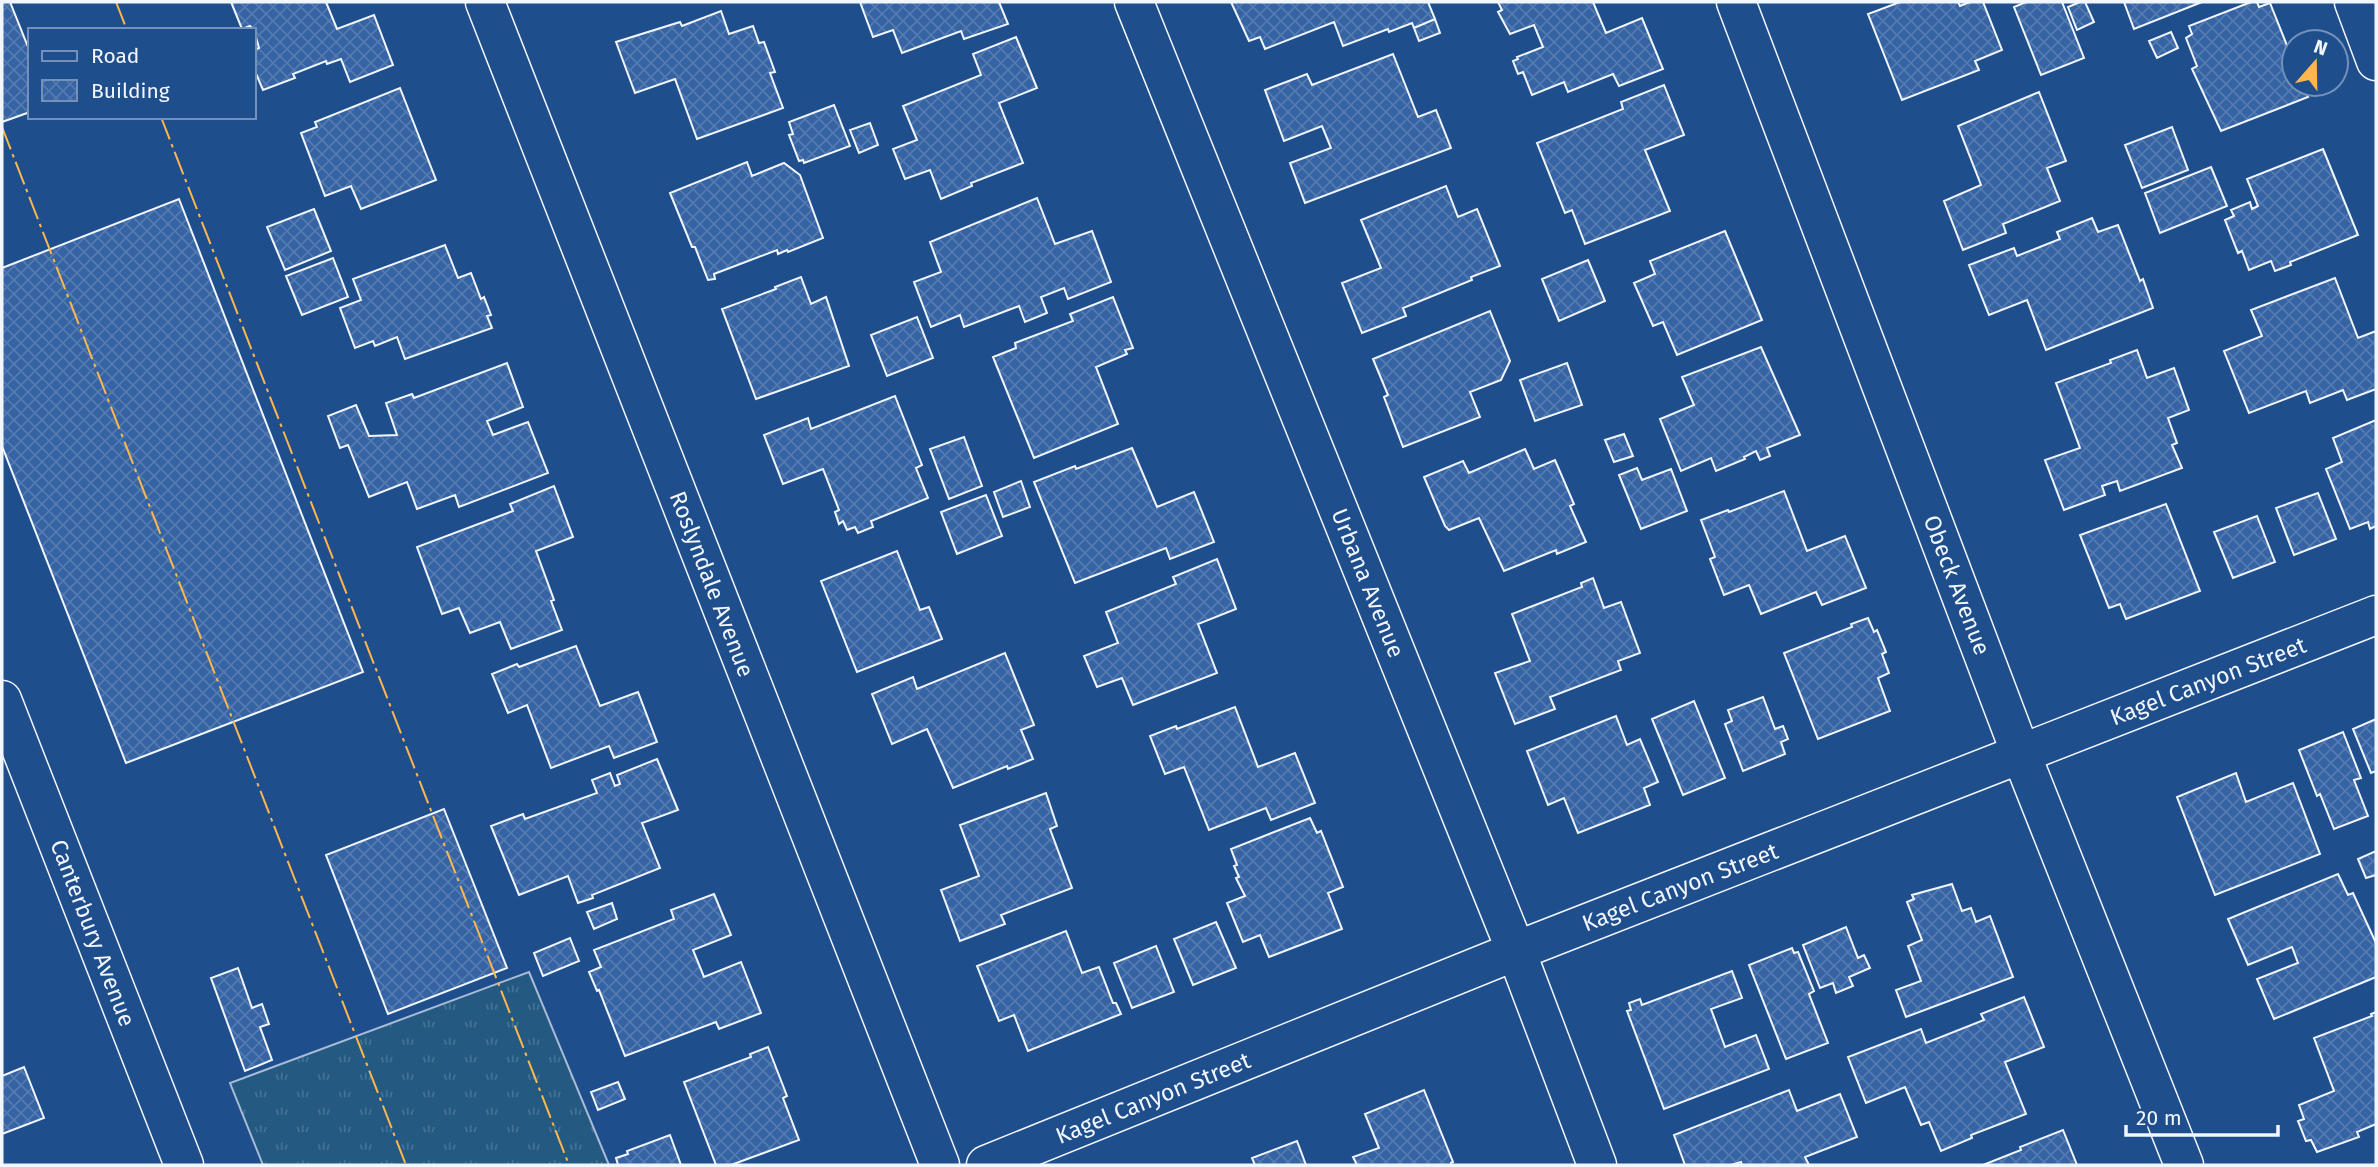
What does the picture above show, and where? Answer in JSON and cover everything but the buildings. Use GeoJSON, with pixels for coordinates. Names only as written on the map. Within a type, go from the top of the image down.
{"type":"FeatureCollection","features":[{"type":"Feature","properties":{"kind":"street","name":"Roslyndale Avenue"},"geometry":{"type":"LineString","coordinates":[[485,2],[940,1165]]}},
{"type":"Feature","properties":{"kind":"street","name":"Urbana Avenue"},"geometry":{"type":"LineString","coordinates":[[1134,2],[1516,951],[1597,1165]]}},
{"type":"Feature","properties":{"kind":"street","name":"Obeck Avenue"},"geometry":{"type":"LineString","coordinates":[[1736,2],[2021,754],[2184,1165]]}},
{"type":"Feature","properties":{"kind":"street"},"geometry":{"type":"LineString","coordinates":[[2354,2],[2376,61]]}},
{"type":"Feature","properties":{"kind":"street","name":"Kagel Canyon Street"},"geometry":{"type":"LineString","coordinates":[[986,1165],[1516,951],[2376,615]]}},
{"type":"Feature","properties":{"kind":"street","name":"Canterbury Avenue"},"geometry":{"type":"LineString","coordinates":[[2,700],[184,1165]]}},
{"type":"Feature","properties":{"kind":"green space"},"geometry":{"type":"Polygon","coordinates":[[[529,972],[609,1165],[263,1165],[230,1083],[529,972]]]}},
{"type":"Feature","properties":{"kind":"power"},"geometry":{"type":"LineString","coordinates":[[116,2],[126,28]]}},
{"type":"Feature","properties":{"kind":"power"},"geometry":{"type":"LineString","coordinates":[[162,119],[569,1165]]}},
{"type":"Feature","properties":{"kind":"power"},"geometry":{"type":"LineString","coordinates":[[2,127],[406,1165]]}}]}
